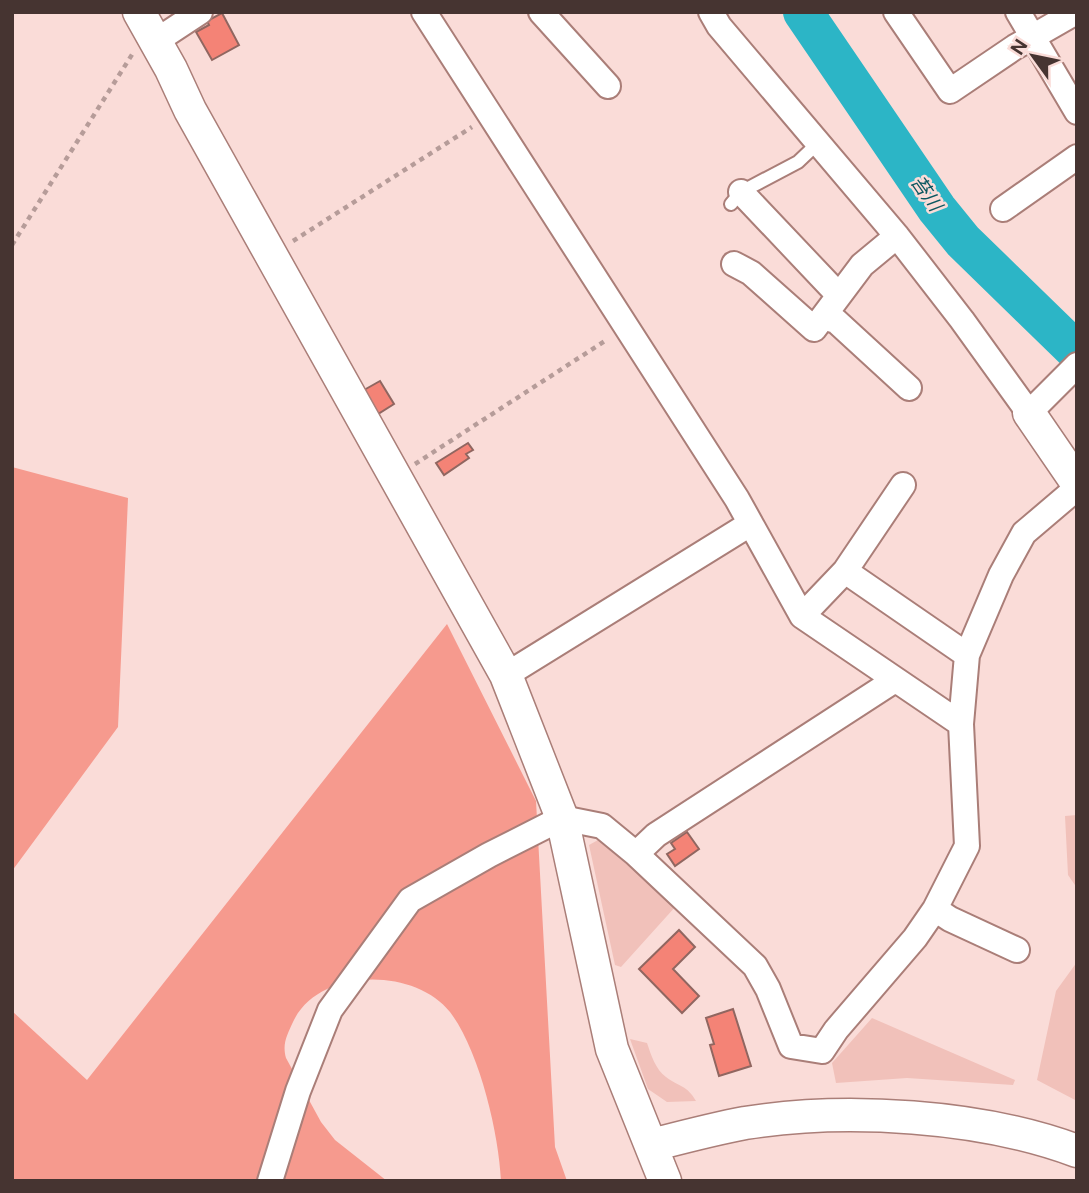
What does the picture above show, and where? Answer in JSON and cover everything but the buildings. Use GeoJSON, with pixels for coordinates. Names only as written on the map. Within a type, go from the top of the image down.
{"type":"FeatureCollection","features":[{"type":"Feature","properties":{"kind":"street"},"geometry":{"type":"LineString","coordinates":[[200,12],[148,27],[172,69],[190,110],[506,675],[562,818],[612,1049],[665,1181]]}},
{"type":"Feature","properties":{"kind":"street"},"geometry":{"type":"LineString","coordinates":[[424,12],[737,499],[802,616],[961,724]]}},
{"type":"Feature","properties":{"kind":"street"},"geometry":{"type":"LineString","coordinates":[[541,12],[608,86]]}},
{"type":"Feature","properties":{"kind":"street"},"geometry":{"type":"LineString","coordinates":[[270,1181],[298,1091],[330,1010],[410,900],[562,818],[602,826],[636,854],[755,966],[768,989],[791,1046],[821,1051],[915,938],[934,909],[967,846],[961,724],[967,655],[1001,575],[1024,533],[1077,486],[962,320],[897,236],[719,26],[711,12]]}},
{"type":"Feature","properties":{"kind":"street"},"geometry":{"type":"LineString","coordinates":[[896,12],[950,91],[1032,37],[1076,12]]}},
{"type":"Feature","properties":{"kind":"street"},"geometry":{"type":"LineString","coordinates":[[1018,12],[1077,112]]}},
{"type":"Feature","properties":{"kind":"street"},"geometry":{"type":"LineString","coordinates":[[1003,209],[1077,157]]}},
{"type":"Feature","properties":{"kind":"street"},"geometry":{"type":"LineString","coordinates":[[736,198],[840,293]]}},
{"type":"Feature","properties":{"kind":"street"},"geometry":{"type":"LineString","coordinates":[[734,264],[751,273],[814,329],[862,265],[897,236]]}},
{"type":"Feature","properties":{"kind":"street"},"geometry":{"type":"LineString","coordinates":[[822,317],[836,321],[909,388]]}},
{"type":"Feature","properties":{"kind":"street"},"geometry":{"type":"LineString","coordinates":[[1029,414],[1074,368]]}},
{"type":"Feature","properties":{"kind":"street"},"geometry":{"type":"LineString","coordinates":[[802,616],[845,571],[903,485]]}},
{"type":"Feature","properties":{"kind":"street"},"geometry":{"type":"LineString","coordinates":[[506,675],[750,524]]}},
{"type":"Feature","properties":{"kind":"street"},"geometry":{"type":"LineString","coordinates":[[845,571],[967,655]]}},
{"type":"Feature","properties":{"kind":"street"},"geometry":{"type":"LineString","coordinates":[[636,854],[656,835],[895,680]]}},
{"type":"Feature","properties":{"kind":"street"},"geometry":{"type":"LineString","coordinates":[[934,909],[1017,950]]}},
{"type":"Feature","properties":{"kind":"street"},"geometry":{"type":"LineString","coordinates":[[652,1145],[747,1123],[799,1117],[888,1117],[997,1129],[1046,1139],[1077,1151]]}},
{"type":"Feature","properties":{"kind":"lane"},"geometry":{"type":"LineString","coordinates":[[736,198],[798,162],[818,143]]}},
{"type":"Feature","properties":{"kind":"path"},"geometry":{"type":"LineString","coordinates":[[12,245],[148,27]]}},
{"type":"Feature","properties":{"kind":"path"},"geometry":{"type":"LineString","coordinates":[[272,255],[489,116]]}},
{"type":"Feature","properties":{"kind":"path"},"geometry":{"type":"LineString","coordinates":[[394,478],[628,327]]}},
{"type":"Feature","properties":{"kind":"shaded area"},"geometry":{"type":"Polygon","coordinates":[[[12,467],[128,498],[118,727],[12,871],[12,467]]]}},
{"type":"Feature","properties":{"kind":"shaded area"},"geometry":{"type":"Polygon","coordinates":[[[447,624],[536,801],[555,1147],[567,1181],[501,1181],[486,1093],[470,1048],[450,1012],[434,997],[414,987],[392,981],[368,980],[344,983],[323,991],[305,1004],[289,1031],[285,1053],[321,1122],[335,1140],[387,1181],[12,1181],[12,1011],[87,1080],[447,624]]]}},
{"type":"Feature","properties":{"kind":"shaded area"},"geometry":{"type":"Polygon","coordinates":[[[1077,815],[1077,888],[1068,875],[1065,816],[1077,815]]]}},
{"type":"Feature","properties":{"kind":"shaded area"},"geometry":{"type":"Polygon","coordinates":[[[598,840],[676,906],[621,967],[615,965],[589,845],[598,840]]]}},
{"type":"Feature","properties":{"kind":"shaded area"},"geometry":{"type":"Polygon","coordinates":[[[1077,962],[1077,1101],[1037,1080],[1056,991],[1077,962]]]}},
{"type":"Feature","properties":{"kind":"shaded area"},"geometry":{"type":"Polygon","coordinates":[[[872,1018],[1015,1080],[1013,1085],[907,1078],[836,1083],[832,1063],[872,1018]]]}},
{"type":"Feature","properties":{"kind":"shaded area"},"geometry":{"type":"Polygon","coordinates":[[[630,1039],[647,1043],[659,1070],[686,1089],[696,1101],[667,1102],[648,1089],[630,1039]]]}},
{"type":"Feature","properties":{"kind":"waterway","name":"苔川"},"geometry":{"type":"LineString","coordinates":[[803,12],[937,209],[963,241],[1077,352]]}}]}
